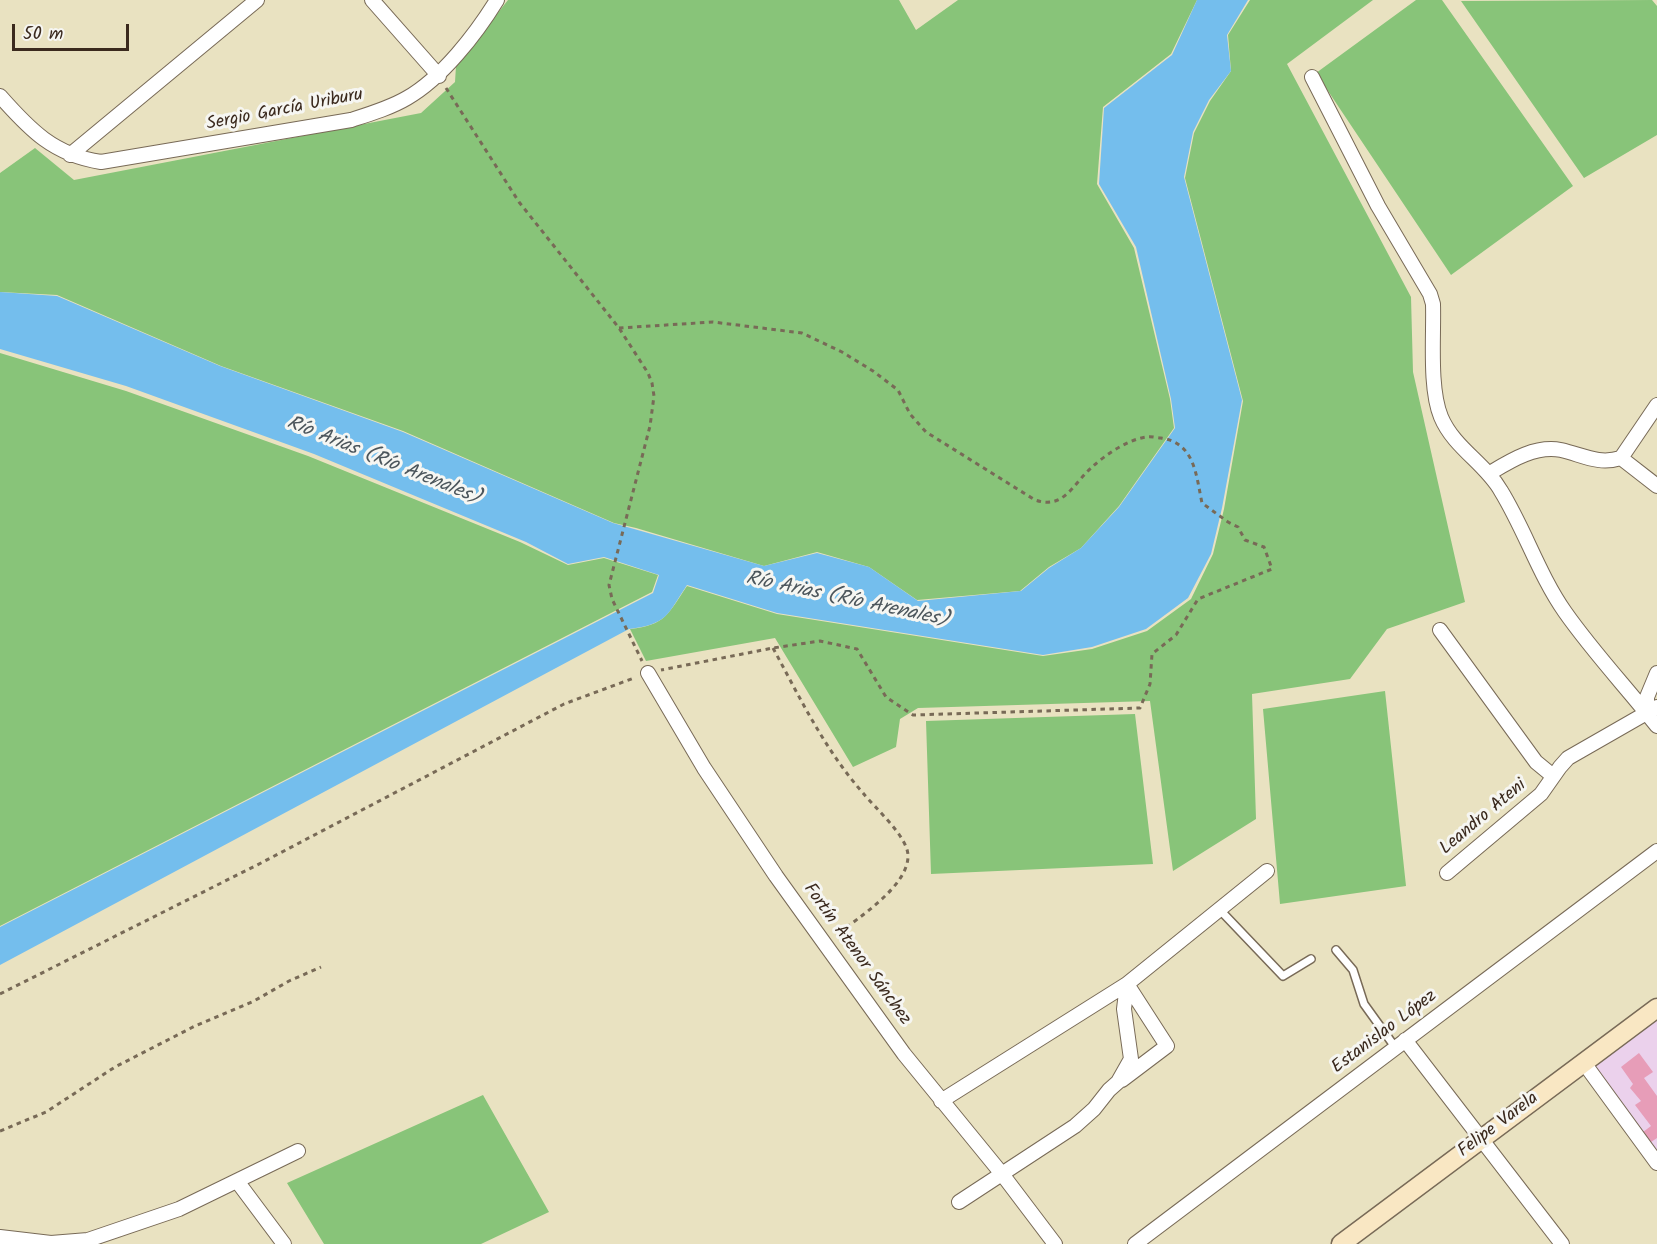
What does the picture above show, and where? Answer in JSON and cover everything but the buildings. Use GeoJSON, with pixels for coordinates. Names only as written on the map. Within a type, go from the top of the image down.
{"type":"FeatureCollection","features":[{"type":"Feature","properties":{"kind":"street"},"geometry":{"type":"LineString","coordinates":[[70,155],[257,0]]}},
{"type":"Feature","properties":{"kind":"street"},"geometry":{"type":"LineString","coordinates":[[372,0],[439,76]]}},
{"type":"Feature","properties":{"kind":"street","name":"Sergio García Uriburu"},"geometry":{"type":"LineString","coordinates":[[0,96],[25,126],[41,139],[70,155],[101,162],[351,120],[382,110],[407,98],[439,76],[497,0]]}},
{"type":"Feature","properties":{"kind":"street"},"geometry":{"type":"LineString","coordinates":[[1312,77],[1378,206],[1430,294],[1433,304],[1434,385],[1441,417],[1459,446],[1490,474],[1502,492],[1545,578],[1566,614],[1652,710]]}},
{"type":"Feature","properties":{"kind":"street"},"geometry":{"type":"LineString","coordinates":[[1490,474],[1512,460],[1542,450],[1559,450],[1605,462],[1621,458],[1657,405]]}},
{"type":"Feature","properties":{"kind":"street"},"geometry":{"type":"LineString","coordinates":[[1621,458],[1657,486]]}},
{"type":"Feature","properties":{"kind":"street"},"geometry":{"type":"LineString","coordinates":[[1440,630],[1536,762],[1553,776]]}},
{"type":"Feature","properties":{"kind":"street","name":"Fortín Atenor Sánchez"},"geometry":{"type":"LineString","coordinates":[[648,673],[704,768],[776,876],[904,1054],[1002,1174],[1055,1244]]}},
{"type":"Feature","properties":{"kind":"street"},"geometry":{"type":"LineString","coordinates":[[1657,673],[1647,697],[1657,726]]}},
{"type":"Feature","properties":{"kind":"street","name":"Leandro Ateni"},"geometry":{"type":"LineString","coordinates":[[1447,873],[1541,794],[1568,758],[1652,710]]}},
{"type":"Feature","properties":{"kind":"street","name":"Estanislao López"},"geometry":{"type":"LineString","coordinates":[[1135,1244],[1657,851]]}},
{"type":"Feature","properties":{"kind":"street"},"geometry":{"type":"LineString","coordinates":[[941,1101],[1128,984],[1267,871]]}},
{"type":"Feature","properties":{"kind":"street"},"geometry":{"type":"LineString","coordinates":[[1118,1083],[1131,1059],[1124,1009],[1128,984]]}},
{"type":"Feature","properties":{"kind":"street"},"geometry":{"type":"LineString","coordinates":[[959,1202],[1075,1126],[1094,1109],[1109,1090],[1167,1046],[1128,984]]}},
{"type":"Feature","properties":{"kind":"street","name":"Felipe Varela"},"geometry":{"type":"LineString","coordinates":[[1341,1244],[1657,1008]]}},
{"type":"Feature","properties":{"kind":"street"},"geometry":{"type":"LineString","coordinates":[[1400,1043],[1482,1139],[1556,1242]]}},
{"type":"Feature","properties":{"kind":"street"},"geometry":{"type":"LineString","coordinates":[[1584,1063],[1657,1163]]}},
{"type":"Feature","properties":{"kind":"street"},"geometry":{"type":"LineString","coordinates":[[0,1237],[51,1243],[88,1240],[179,1209],[298,1151]]}},
{"type":"Feature","properties":{"kind":"street"},"geometry":{"type":"LineString","coordinates":[[237,1181],[284,1244]]}},
{"type":"Feature","properties":{"kind":"lane"},"geometry":{"type":"LineString","coordinates":[[1220,910],[1283,976],[1311,959]]}},
{"type":"Feature","properties":{"kind":"lane"},"geometry":{"type":"LineString","coordinates":[[1336,950],[1353,970],[1364,1004],[1400,1043]]}},
{"type":"Feature","properties":{"kind":"path"},"geometry":{"type":"LineString","coordinates":[[439,76],[519,202],[619,328],[648,373],[654,396],[650,426],[630,496],[609,585],[612,599],[648,673]]}},
{"type":"Feature","properties":{"kind":"path"},"geometry":{"type":"LineString","coordinates":[[0,994],[261,863],[564,704],[648,673],[820,641],[857,649],[886,697],[913,715],[1140,708],[1150,684],[1152,654],[1176,635],[1198,598],[1272,569],[1264,547],[1245,540],[1238,527],[1202,502],[1192,460],[1185,448],[1168,439],[1148,436],[1125,444],[1090,469],[1070,492],[1059,500],[1045,503],[1035,500],[926,432],[910,414],[898,390],[842,352],[802,333],[713,322],[619,328]]}},
{"type":"Feature","properties":{"kind":"path"},"geometry":{"type":"LineString","coordinates":[[773,648],[811,720],[852,781],[900,836],[908,857],[900,880],[880,901],[825,944]]}},
{"type":"Feature","properties":{"kind":"path"},"geometry":{"type":"LineString","coordinates":[[0,1131],[46,1112],[115,1068],[195,1026],[254,1002],[290,981],[321,967]]}},
{"type":"Feature","properties":{"kind":"shaded area"},"geometry":{"type":"Polygon","coordinates":[[[1657,1011],[1657,1160],[1587,1064],[1657,1011]]]}},
{"type":"Feature","properties":{"kind":"green space"},"geometry":{"type":"Polygon","coordinates":[[[508,0],[899,0],[916,30],[958,0],[1197,0],[1171,54],[1103,107],[1097,184],[1134,248],[1170,399],[1174,428],[1119,506],[1081,548],[1049,567],[1020,591],[917,600],[869,567],[817,552],[764,566],[614,523],[403,431],[221,366],[57,295],[0,292],[0,173],[35,148],[74,180],[421,113],[455,82],[456,66],[508,0]]]}},
{"type":"Feature","properties":{"kind":"green space"},"geometry":{"type":"Polygon","coordinates":[[[1250,0],[1373,0],[1287,64],[1411,297],[1413,372],[1465,602],[1387,629],[1350,679],[1252,694],[1256,819],[1173,871],[1150,701],[918,708],[900,719],[896,747],[853,767],[775,638],[646,661],[630,629],[659,621],[670,611],[687,586],[777,614],[1043,656],[1092,649],[1147,631],[1191,599],[1213,554],[1224,509],[1243,401],[1185,178],[1194,133],[1210,101],[1231,71],[1228,35],[1250,0]]]}},
{"type":"Feature","properties":{"kind":"green space"},"geometry":{"type":"Polygon","coordinates":[[[1416,0],[1442,0],[1573,186],[1451,275],[1316,73],[1416,0]]]}},
{"type":"Feature","properties":{"kind":"green space"},"geometry":{"type":"Polygon","coordinates":[[[1652,0],[1657,6],[1657,135],[1584,178],[1461,1],[1652,0]]]}},
{"type":"Feature","properties":{"kind":"green space"},"geometry":{"type":"Polygon","coordinates":[[[0,353],[126,391],[308,456],[520,542],[568,565],[604,558],[658,575],[652,592],[0,926],[0,353]]]}},
{"type":"Feature","properties":{"kind":"green space"},"geometry":{"type":"Polygon","coordinates":[[[1385,691],[1406,886],[1280,904],[1263,709],[1385,691]]]}},
{"type":"Feature","properties":{"kind":"green space"},"geometry":{"type":"Polygon","coordinates":[[[1135,714],[1153,864],[931,874],[926,721],[1135,714]]]}},
{"type":"Feature","properties":{"kind":"green space"},"geometry":{"type":"Polygon","coordinates":[[[483,1095],[549,1212],[481,1244],[324,1244],[287,1183],[483,1095]]]}},
{"type":"Feature","properties":{"kind":"water","name":"Río Arias (Río Arenales)"},"geometry":{"type":"Polygon","coordinates":[[[1197,0],[1248,0],[1227,35],[1231,71],[1209,100],[1193,132],[1184,177],[1242,400],[1211,554],[1188,598],[1146,629],[1092,647],[1043,655],[777,613],[687,585],[670,611],[659,621],[629,629],[0,965],[0,927],[653,593],[659,575],[604,557],[568,564],[526,542],[314,454],[126,386],[0,349],[0,292],[57,296],[220,366],[403,432],[613,523],[764,566],[817,553],[869,567],[918,601],[1021,591],[1049,568],[1081,548],[1119,507],[1175,428],[1171,399],[1136,247],[1099,184],[1104,108],[1172,55],[1197,0]]]}}]}
